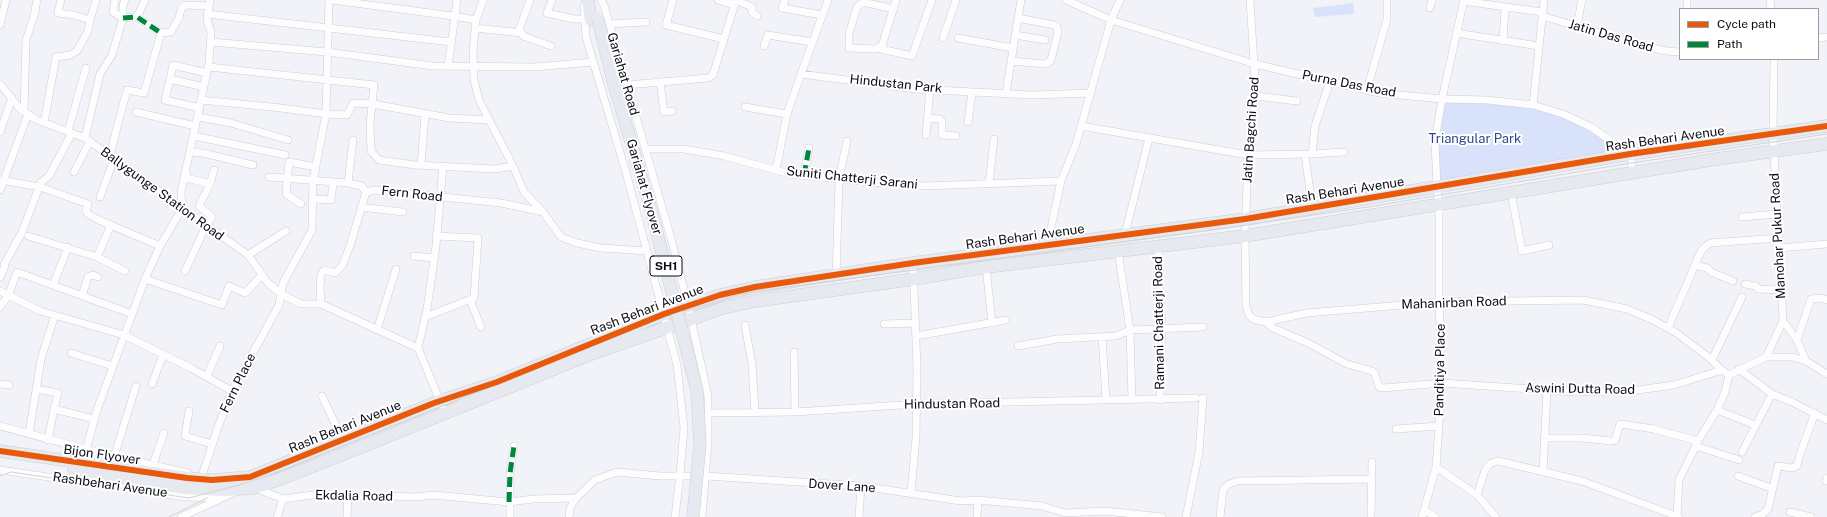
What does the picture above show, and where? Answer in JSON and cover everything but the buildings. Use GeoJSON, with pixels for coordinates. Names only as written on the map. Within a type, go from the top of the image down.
{"type":"FeatureCollection","features":[{"type":"Feature","properties":{"kind":"main road","name":"Gariahat Flyover"},"geometry":{"type":"LineString","coordinates":[[588,0],[598,54],[654,253],[688,387],[693,438],[685,517]]}},
{"type":"Feature","properties":{"kind":"main road","name":"Gariahat Flyover"},"geometry":{"type":"LineString","coordinates":[[595,0],[591,19],[613,81],[653,219],[698,391],[701,431],[693,517]]}},
{"type":"Feature","properties":{"kind":"main road","name":"Rash Behari Avenue"},"geometry":{"type":"LineString","coordinates":[[195,482],[225,490],[250,482],[343,440],[440,401],[497,382],[664,314],[720,295],[755,287],[836,276],[913,263],[1245,219],[1437,188],[1630,154],[1827,126]]}},
{"type":"Feature","properties":{"kind":"main road","name":"Rash Behari Avenue"},"geometry":{"type":"LineString","coordinates":[[250,482],[283,478],[594,353],[723,308],[756,301],[914,279],[986,267],[1245,236],[1633,172],[1774,150],[1827,144]]}},
{"type":"Feature","properties":{"kind":"main road","name":"Bijon Flyover"},"geometry":{"type":"LineString","coordinates":[[0,451],[195,482]]}},
{"type":"Feature","properties":{"kind":"main road","name":"Bijon Flyover"},"geometry":{"type":"LineString","coordinates":[[0,459],[195,482]]}},
{"type":"Feature","properties":{"kind":"main road"},"geometry":{"type":"LineString","coordinates":[[195,482],[234,479],[250,482]]}},
{"type":"Feature","properties":{"kind":"street"},"geometry":{"type":"LineString","coordinates":[[0,25],[6,0]]}},
{"type":"Feature","properties":{"kind":"street"},"geometry":{"type":"LineString","coordinates":[[0,190],[26,113],[26,40],[34,16],[37,0]]}},
{"type":"Feature","properties":{"kind":"street"},"geometry":{"type":"LineString","coordinates":[[61,0],[58,13],[74,15],[90,20]]}},
{"type":"Feature","properties":{"kind":"street"},"geometry":{"type":"LineString","coordinates":[[44,123],[56,57],[70,55],[77,51],[88,31],[96,0]]}},
{"type":"Feature","properties":{"kind":"street"},"geometry":{"type":"LineString","coordinates":[[86,449],[94,419],[112,366],[145,279],[160,246],[182,209],[181,192],[208,70],[211,42],[211,32],[207,20],[209,3],[184,5],[172,32],[161,33],[137,17],[123,18],[112,12],[115,0]]}},
{"type":"Feature","properties":{"kind":"street"},"geometry":{"type":"LineString","coordinates":[[74,172],[87,139],[100,74],[112,55],[123,18],[123,5],[125,0]]}},
{"type":"Feature","properties":{"kind":"street"},"geometry":{"type":"LineString","coordinates":[[137,17],[145,0]]}},
{"type":"Feature","properties":{"kind":"street","name":"Fern Place"},"geometry":{"type":"LineString","coordinates":[[195,482],[212,444],[232,391],[278,305],[282,294],[283,283],[312,230],[313,181],[326,114],[329,0]]}},
{"type":"Feature","properties":{"kind":"street"},"geometry":{"type":"LineString","coordinates":[[332,0],[454,16],[476,24],[518,33],[552,46]]}},
{"type":"Feature","properties":{"kind":"street"},"geometry":{"type":"LineString","coordinates":[[448,67],[450,42],[457,0]]}},
{"type":"Feature","properties":{"kind":"street"},"geometry":{"type":"LineString","coordinates":[[483,0],[476,24],[472,52],[474,80],[479,100],[513,166],[524,192],[543,212],[561,236],[577,243],[601,248],[647,251]]}},
{"type":"Feature","properties":{"kind":"street"},"geometry":{"type":"LineString","coordinates":[[518,33],[530,0]]}},
{"type":"Feature","properties":{"kind":"street"},"geometry":{"type":"LineString","coordinates":[[552,0],[547,13],[574,20],[591,19]]}},
{"type":"Feature","properties":{"kind":"street"},"geometry":{"type":"LineString","coordinates":[[585,0],[591,19],[586,38],[627,176],[677,365],[681,394],[679,396],[684,428],[675,517]]}},
{"type":"Feature","properties":{"kind":"street","name":"Gariahat Road"},"geometry":{"type":"LineString","coordinates":[[601,0],[604,5],[646,149],[688,305],[708,396],[706,476],[702,517]]}},
{"type":"Feature","properties":{"kind":"street"},"geometry":{"type":"LineString","coordinates":[[673,0],[666,25],[724,39]]}},
{"type":"Feature","properties":{"kind":"street"},"geometry":{"type":"LineString","coordinates":[[718,0],[735,2],[752,7],[752,12],[757,16]]}},
{"type":"Feature","properties":{"kind":"street"},"geometry":{"type":"LineString","coordinates":[[785,0],[782,8],[822,15]]}},
{"type":"Feature","properties":{"kind":"street"},"geometry":{"type":"LineString","coordinates":[[776,170],[787,114],[828,0]]}},
{"type":"Feature","properties":{"kind":"street"},"geometry":{"type":"LineString","coordinates":[[896,0],[882,49],[912,56],[932,0]]}},
{"type":"Feature","properties":{"kind":"street"},"geometry":{"type":"LineString","coordinates":[[943,38],[956,0]]}},
{"type":"Feature","properties":{"kind":"street"},"geometry":{"type":"LineString","coordinates":[[1006,93],[1021,0]]}},
{"type":"Feature","properties":{"kind":"street","name":"Purna Das Road"},"geometry":{"type":"LineString","coordinates":[[1066,0],[1111,20],[1255,64],[1379,93],[1442,99],[1487,100],[1533,105],[1563,114],[1591,127],[1630,154]]}},
{"type":"Feature","properties":{"kind":"street"},"geometry":{"type":"LineString","coordinates":[[1047,246],[1061,181],[1076,144],[1111,20],[1120,0]]}},
{"type":"Feature","properties":{"kind":"street","name":"Jatin Bagchi Road"},"geometry":{"type":"LineString","coordinates":[[1245,236],[1248,155],[1256,96],[1250,0]]}},
{"type":"Feature","properties":{"kind":"street"},"geometry":{"type":"LineString","coordinates":[[1367,90],[1387,19],[1387,0]]}},
{"type":"Feature","properties":{"kind":"street"},"geometry":{"type":"LineString","coordinates":[[1430,8],[1432,0]]}},
{"type":"Feature","properties":{"kind":"street"},"geometry":{"type":"LineString","coordinates":[[1533,105],[1544,0]]}},
{"type":"Feature","properties":{"kind":"street"},"geometry":{"type":"LineString","coordinates":[[1577,26],[1582,0]]}},
{"type":"Feature","properties":{"kind":"street","name":"Jatin Das Road"},"geometry":{"type":"LineString","coordinates":[[1464,1],[1542,14],[1648,47],[1679,52]]}},
{"type":"Feature","properties":{"kind":"street","name":"Panditiya Place"},"geometry":{"type":"LineString","coordinates":[[1435,517],[1423,513],[1436,467],[1442,383],[1439,302],[1439,205],[1435,140],[1442,99],[1464,1]]}},
{"type":"Feature","properties":{"kind":"street"},"geometry":{"type":"LineString","coordinates":[[627,85],[708,78],[713,74],[735,2]]}},
{"type":"Feature","properties":{"kind":"street"},"geometry":{"type":"LineString","coordinates":[[883,45],[875,49],[849,48],[851,27],[858,7],[863,2],[894,9]]}},
{"type":"Feature","properties":{"kind":"street"},"geometry":{"type":"LineString","coordinates":[[1503,40],[1505,8]]}},
{"type":"Feature","properties":{"kind":"street"},"geometry":{"type":"LineString","coordinates":[[208,14],[450,42]]}},
{"type":"Feature","properties":{"kind":"street"},"geometry":{"type":"LineString","coordinates":[[1011,60],[1045,64],[1049,62],[1051,60],[1058,32],[1057,27],[1054,25],[1018,18]]}},
{"type":"Feature","properties":{"kind":"street"},"geometry":{"type":"LineString","coordinates":[[609,24],[646,22]]}},
{"type":"Feature","properties":{"kind":"street"},"geometry":{"type":"LineString","coordinates":[[100,197],[112,157],[127,90],[144,93],[161,33]]}},
{"type":"Feature","properties":{"kind":"street"},"geometry":{"type":"LineString","coordinates":[[1456,33],[1538,46]]}},
{"type":"Feature","properties":{"kind":"street"},"geometry":{"type":"LineString","coordinates":[[764,46],[768,35],[812,42]]}},
{"type":"Feature","properties":{"kind":"street"},"geometry":{"type":"LineString","coordinates":[[1015,35],[1045,40]]}},
{"type":"Feature","properties":{"kind":"street"},"geometry":{"type":"LineString","coordinates":[[958,38],[1013,48]]}},
{"type":"Feature","properties":{"kind":"street"},"geometry":{"type":"LineString","coordinates":[[211,42],[327,52],[448,67],[536,67],[593,62]]}},
{"type":"Feature","properties":{"kind":"street","name":"Manohar Pukur Road"},"geometry":{"type":"LineString","coordinates":[[1774,60],[1773,134],[1783,321]]}},
{"type":"Feature","properties":{"kind":"street"},"geometry":{"type":"LineString","coordinates":[[200,108],[165,100],[173,65],[208,70],[374,84],[370,124],[371,151],[379,160],[421,165],[495,169],[513,166]]}},
{"type":"Feature","properties":{"kind":"street"},"geometry":{"type":"LineString","coordinates":[[0,277],[5,266],[4,265],[22,232],[41,182],[49,176],[70,132],[86,68]]}},
{"type":"Feature","properties":{"kind":"street","name":"Hindustan Park"},"geometry":{"type":"LineString","coordinates":[[801,74],[930,89],[972,92],[1032,95],[1091,93]]}},
{"type":"Feature","properties":{"kind":"street"},"geometry":{"type":"LineString","coordinates":[[170,79],[204,87]]}},
{"type":"Feature","properties":{"kind":"street"},"geometry":{"type":"LineString","coordinates":[[1312,207],[1309,154],[1330,81]]}},
{"type":"Feature","properties":{"kind":"street"},"geometry":{"type":"LineString","coordinates":[[660,82],[664,112],[672,111]]}},
{"type":"Feature","properties":{"kind":"street","name":"Ballygunge Station Road"},"geometry":{"type":"LineString","coordinates":[[0,84],[26,113],[44,123],[87,139],[182,209],[248,255],[268,283],[282,294],[301,304],[321,304]]}},
{"type":"Feature","properties":{"kind":"street"},"geometry":{"type":"LineString","coordinates":[[926,135],[930,89]]}},
{"type":"Feature","properties":{"kind":"street"},"geometry":{"type":"LineString","coordinates":[[968,122],[972,92]]}},
{"type":"Feature","properties":{"kind":"street"},"geometry":{"type":"LineString","coordinates":[[1256,96],[1298,101]]}},
{"type":"Feature","properties":{"kind":"street"},"geometry":{"type":"LineString","coordinates":[[0,132],[12,98]]}},
{"type":"Feature","properties":{"kind":"street"},"geometry":{"type":"LineString","coordinates":[[201,100],[347,115],[353,103],[373,104],[425,114],[472,120],[489,120]]}},
{"type":"Feature","properties":{"kind":"street"},"geometry":{"type":"LineString","coordinates":[[745,107],[787,114]]}},
{"type":"Feature","properties":{"kind":"street"},"geometry":{"type":"LineString","coordinates":[[136,112],[195,126]]}},
{"type":"Feature","properties":{"kind":"street"},"geometry":{"type":"LineString","coordinates":[[421,165],[425,114]]}},
{"type":"Feature","properties":{"kind":"street"},"geometry":{"type":"LineString","coordinates":[[198,117],[231,123],[288,140]]}},
{"type":"Feature","properties":{"kind":"street"},"geometry":{"type":"LineString","coordinates":[[927,118],[940,119],[942,122],[942,135],[956,136]]}},
{"type":"Feature","properties":{"kind":"street"},"geometry":{"type":"LineString","coordinates":[[1081,126],[1248,155],[1344,152]]}},
{"type":"Feature","properties":{"kind":"street"},"geometry":{"type":"LineString","coordinates":[[194,136],[285,155]]}},
{"type":"Feature","properties":{"kind":"street"},"geometry":{"type":"LineString","coordinates":[[1125,234],[1149,138]]}},
{"type":"Feature","properties":{"kind":"street"},"geometry":{"type":"LineString","coordinates":[[989,184],[994,139]]}},
{"type":"Feature","properties":{"kind":"street"},"geometry":{"type":"LineString","coordinates":[[348,183],[353,140]]}},
{"type":"Feature","properties":{"kind":"street"},"geometry":{"type":"LineString","coordinates":[[836,276],[839,179],[846,140]]}},
{"type":"Feature","properties":{"kind":"street"},"geometry":{"type":"LineString","coordinates":[[804,175],[809,148]]}},
{"type":"Feature","properties":{"kind":"street","name":"Suniti Chatterji Sarani"},"geometry":{"type":"LineString","coordinates":[[646,149],[684,149],[710,153],[776,170],[804,175],[924,186],[1061,181]]}},
{"type":"Feature","properties":{"kind":"street"},"geometry":{"type":"LineString","coordinates":[[190,152],[203,153],[253,165]]}},
{"type":"Feature","properties":{"kind":"street"},"geometry":{"type":"LineString","coordinates":[[1630,154],[1633,172]]}},
{"type":"Feature","properties":{"kind":"street"},"geometry":{"type":"LineString","coordinates":[[300,204],[286,194],[289,162],[316,167]]}},
{"type":"Feature","properties":{"kind":"street"},"geometry":{"type":"LineString","coordinates":[[443,166],[434,258],[425,317],[418,348],[445,413]]}},
{"type":"Feature","properties":{"kind":"street"},"geometry":{"type":"LineString","coordinates":[[185,271],[206,226],[212,217],[199,206],[210,184],[214,170]]}},
{"type":"Feature","properties":{"kind":"street"},"geometry":{"type":"LineString","coordinates":[[186,172],[187,178],[210,184]]}},
{"type":"Feature","properties":{"kind":"street"},"geometry":{"type":"LineString","coordinates":[[269,177],[348,183],[362,186],[366,192]]}},
{"type":"Feature","properties":{"kind":"street"},"geometry":{"type":"LineString","coordinates":[[2,181],[40,187],[88,204],[86,211],[88,214],[160,246]]}},
{"type":"Feature","properties":{"kind":"street"},"geometry":{"type":"LineString","coordinates":[[313,198],[331,200],[334,183]]}},
{"type":"Feature","properties":{"kind":"street","name":"Fern Road"},"geometry":{"type":"LineString","coordinates":[[321,304],[321,274],[324,270],[335,273],[342,266],[350,246],[366,192],[375,190],[441,196],[501,203],[543,212]]}},
{"type":"Feature","properties":{"kind":"street"},"geometry":{"type":"LineString","coordinates":[[1511,192],[1522,251],[1549,245]]}},
{"type":"Feature","properties":{"kind":"street"},"geometry":{"type":"LineString","coordinates":[[361,207],[404,212]]}},
{"type":"Feature","properties":{"kind":"street"},"geometry":{"type":"LineString","coordinates":[[1742,217],[1777,214]]}},
{"type":"Feature","properties":{"kind":"street"},"geometry":{"type":"LineString","coordinates":[[98,257],[111,225]]}},
{"type":"Feature","properties":{"kind":"street"},"geometry":{"type":"LineString","coordinates":[[248,255],[286,231]]}},
{"type":"Feature","properties":{"kind":"street"},"geometry":{"type":"LineString","coordinates":[[28,236],[98,257],[125,271]]}},
{"type":"Feature","properties":{"kind":"street"},"geometry":{"type":"LineString","coordinates":[[425,317],[474,298],[478,238],[436,236]]}},
{"type":"Feature","properties":{"kind":"street"},"geometry":{"type":"LineString","coordinates":[[1245,236],[1246,306],[1249,315],[1253,318],[1266,322]]}},
{"type":"Feature","properties":{"kind":"street"},"geometry":{"type":"LineString","coordinates":[[1668,328],[1701,251],[1710,243],[1778,238]]}},
{"type":"Feature","properties":{"kind":"street"},"geometry":{"type":"LineString","coordinates":[[1779,248],[1827,244]]}},
{"type":"Feature","properties":{"kind":"street","name":"Ramani Chatterji Road"},"geometry":{"type":"LineString","coordinates":[[1158,246],[1162,330],[1160,400]]}},
{"type":"Feature","properties":{"kind":"street"},"geometry":{"type":"LineString","coordinates":[[53,285],[68,247]]}},
{"type":"Feature","properties":{"kind":"street"},"geometry":{"type":"LineString","coordinates":[[1118,251],[1130,330],[1132,399]]}},
{"type":"Feature","properties":{"kind":"street"},"geometry":{"type":"LineString","coordinates":[[414,256],[434,258]]}},
{"type":"Feature","properties":{"kind":"street"},"geometry":{"type":"LineString","coordinates":[[911,493],[916,437],[917,404],[913,263]]}},
{"type":"Feature","properties":{"kind":"street"},"geometry":{"type":"LineString","coordinates":[[1695,265],[1707,268],[1711,272],[1733,281]]}},
{"type":"Feature","properties":{"kind":"street"},"geometry":{"type":"LineString","coordinates":[[986,267],[992,323]]}},
{"type":"Feature","properties":{"kind":"street"},"geometry":{"type":"LineString","coordinates":[[377,330],[396,269]]}},
{"type":"Feature","properties":{"kind":"street"},"geometry":{"type":"LineString","coordinates":[[0,307],[8,296],[17,272],[132,314]]}},
{"type":"Feature","properties":{"kind":"street"},"geometry":{"type":"LineString","coordinates":[[82,296],[88,278],[94,275],[98,277]]}},
{"type":"Feature","properties":{"kind":"street"},"geometry":{"type":"LineString","coordinates":[[145,279],[216,304],[222,304],[230,286],[245,294],[262,275]]}},
{"type":"Feature","properties":{"kind":"street"},"geometry":{"type":"LineString","coordinates":[[1745,284],[1756,286],[1758,289],[1782,290]]}},
{"type":"Feature","properties":{"kind":"street"},"geometry":{"type":"LineString","coordinates":[[0,291],[40,311],[124,335],[207,376],[232,391]]}},
{"type":"Feature","properties":{"kind":"street"},"geometry":{"type":"LineString","coordinates":[[1712,360],[1742,297]]}},
{"type":"Feature","properties":{"kind":"street"},"geometry":{"type":"LineString","coordinates":[[1797,340],[1812,299],[1822,298],[1827,300]]}},
{"type":"Feature","properties":{"kind":"street"},"geometry":{"type":"LineString","coordinates":[[470,300],[480,327]]}},
{"type":"Feature","properties":{"kind":"street","name":"Mahanirban Road"},"geometry":{"type":"LineString","coordinates":[[1266,322],[1307,313],[1439,302],[1583,300],[1627,309],[1668,328],[1712,360],[1722,370]]}},
{"type":"Feature","properties":{"kind":"street"},"geometry":{"type":"LineString","coordinates":[[321,304],[418,348]]}},
{"type":"Feature","properties":{"kind":"street"},"geometry":{"type":"LineString","coordinates":[[29,434],[41,359],[55,315]]}},
{"type":"Feature","properties":{"kind":"street"},"geometry":{"type":"LineString","coordinates":[[916,336],[1006,320]]}},
{"type":"Feature","properties":{"kind":"street"},"geometry":{"type":"LineString","coordinates":[[1766,357],[1783,321],[1797,340],[1806,361]]}},
{"type":"Feature","properties":{"kind":"street","name":"Aswini Dutta Road"},"geometry":{"type":"LineString","coordinates":[[1266,322],[1273,328],[1308,343],[1347,364],[1372,371],[1381,388],[1442,383],[1547,390],[1631,391],[1674,384],[1722,370]]}},
{"type":"Feature","properties":{"kind":"street"},"geometry":{"type":"LineString","coordinates":[[884,324],[915,323]]}},
{"type":"Feature","properties":{"kind":"street"},"geometry":{"type":"LineString","coordinates":[[745,325],[752,364],[755,412]]}},
{"type":"Feature","properties":{"kind":"street"},"geometry":{"type":"LineString","coordinates":[[1018,346],[1056,339],[1116,336],[1130,330],[1162,330],[1203,327]]}},
{"type":"Feature","properties":{"kind":"street"},"geometry":{"type":"LineString","coordinates":[[1102,337],[1106,400]]}},
{"type":"Feature","properties":{"kind":"street"},"geometry":{"type":"LineString","coordinates":[[207,376],[220,346]]}},
{"type":"Feature","properties":{"kind":"street"},"geometry":{"type":"LineString","coordinates":[[794,352],[795,412]]}},
{"type":"Feature","properties":{"kind":"street"},"geometry":{"type":"LineString","coordinates":[[71,353],[112,366]]}},
{"type":"Feature","properties":{"kind":"street"},"geometry":{"type":"LineString","coordinates":[[152,384],[163,355]]}},
{"type":"Feature","properties":{"kind":"street"},"geometry":{"type":"LineString","coordinates":[[1477,495],[1485,470],[1491,463],[1498,461],[1582,481],[1678,517],[1679,480],[1697,444],[1717,410],[1725,392],[1729,375],[1766,357],[1792,357],[1806,361],[1827,373]]}},
{"type":"Feature","properties":{"kind":"street"},"geometry":{"type":"LineString","coordinates":[[1739,369],[1772,394],[1827,420]]}},
{"type":"Feature","properties":{"kind":"street"},"geometry":{"type":"LineString","coordinates":[[1722,370],[1729,375]]}},
{"type":"Feature","properties":{"kind":"street"},"geometry":{"type":"LineString","coordinates":[[0,384],[9,385]]}},
{"type":"Feature","properties":{"kind":"street"},"geometry":{"type":"LineString","coordinates":[[114,457],[136,386]]}},
{"type":"Feature","properties":{"kind":"street"},"geometry":{"type":"LineString","coordinates":[[36,389],[58,393],[48,440]]}},
{"type":"Feature","properties":{"kind":"street"},"geometry":{"type":"LineString","coordinates":[[1543,472],[1547,390]]}},
{"type":"Feature","properties":{"kind":"street"},"geometry":{"type":"LineString","coordinates":[[1742,452],[1772,394]]}},
{"type":"Feature","properties":{"kind":"street"},"geometry":{"type":"LineString","coordinates":[[322,396],[343,440]]}},
{"type":"Feature","properties":{"kind":"street","name":"Hindustan Road"},"geometry":{"type":"LineString","coordinates":[[708,413],[795,412],[917,404],[1200,398],[1199,452],[1186,517]]}},
{"type":"Feature","properties":{"kind":"street"},"geometry":{"type":"LineString","coordinates":[[54,409],[94,419]]}},
{"type":"Feature","properties":{"kind":"street"},"geometry":{"type":"LineString","coordinates":[[1717,410],[1755,425]]}},
{"type":"Feature","properties":{"kind":"street"},"geometry":{"type":"LineString","coordinates":[[189,411],[185,436],[212,444]]}},
{"type":"Feature","properties":{"kind":"street"},"geometry":{"type":"LineString","coordinates":[[1755,517],[1763,514],[1768,509],[1778,466],[1792,468],[1797,466],[1815,413]]}},
{"type":"Feature","properties":{"kind":"street"},"geometry":{"type":"LineString","coordinates":[[1544,438],[1582,438],[1614,441],[1620,424],[1654,429],[1739,460]]}},
{"type":"Feature","properties":{"kind":"street"},"geometry":{"type":"LineString","coordinates":[[0,426],[114,457],[154,464],[195,482]]}},
{"type":"Feature","properties":{"kind":"street"},"geometry":{"type":"LineString","coordinates":[[1396,429],[1439,426]]}},
{"type":"Feature","properties":{"kind":"street"},"geometry":{"type":"LineString","coordinates":[[154,464],[164,433]]}},
{"type":"Feature","properties":{"kind":"street"},"geometry":{"type":"LineString","coordinates":[[510,517],[510,473],[514,446]]}},
{"type":"Feature","properties":{"kind":"street"},"geometry":{"type":"LineString","coordinates":[[1371,517],[1372,462]]}},
{"type":"Feature","properties":{"kind":"street"},"geometry":{"type":"LineString","coordinates":[[1436,467],[1477,495],[1496,517]]}},
{"type":"Feature","properties":{"kind":"street","name":"Rashbehari Avenue"},"geometry":{"type":"LineString","coordinates":[[0,470],[186,497],[221,498]]}},
{"type":"Feature","properties":{"kind":"street"},"geometry":{"type":"LineString","coordinates":[[569,517],[570,508],[576,498],[595,480],[617,472],[660,476],[706,476]]}},
{"type":"Feature","properties":{"kind":"street","name":"Dover Lane"},"geometry":{"type":"LineString","coordinates":[[706,476],[861,486],[961,501],[978,500],[1042,506],[1065,512],[1094,514],[1105,511],[1162,517]]}},
{"type":"Feature","properties":{"kind":"street"},"geometry":{"type":"LineString","coordinates":[[1738,476],[1772,489]]}},
{"type":"Feature","properties":{"kind":"street"},"geometry":{"type":"LineString","coordinates":[[1220,517],[1223,490],[1229,484],[1238,481],[1371,479]]}},
{"type":"Feature","properties":{"kind":"street","name":"Rash Behari Avenue"},"geometry":{"type":"LineString","coordinates":[[181,517],[250,482]]}},
{"type":"Feature","properties":{"kind":"street","name":"Ekdalia Road"},"geometry":{"type":"LineString","coordinates":[[250,482],[283,499],[313,495],[348,495],[371,498],[387,496],[416,497],[433,495],[509,502],[533,499],[576,498]]}},
{"type":"Feature","properties":{"kind":"street"},"geometry":{"type":"LineString","coordinates":[[859,517],[861,486]]}},
{"type":"Feature","properties":{"kind":"street"},"geometry":{"type":"LineString","coordinates":[[347,517],[348,495]]}},
{"type":"Feature","properties":{"kind":"street"},"geometry":{"type":"LineString","coordinates":[[277,517],[283,499]]}},
{"type":"Feature","properties":{"kind":"street"},"geometry":{"type":"LineString","coordinates":[[977,517],[978,500]]}},
{"type":"Feature","properties":{"kind":"street"},"geometry":{"type":"LineString","coordinates":[[1790,512],[1811,517]]}},
{"type":"Feature","properties":{"kind":"green space"},"geometry":{"type":"Polygon","coordinates":[[[1353,3],[1354,14],[1315,17],[1313,8],[1353,3]]]}},
{"type":"Feature","properties":{"kind":"green space","name":"Triangular Park"},"geometry":{"type":"Polygon","coordinates":[[[1443,101],[1488,103],[1532,108],[1561,115],[1590,129],[1622,152],[1433,183],[1443,101]]]}},
{"type":"Feature","properties":{"kind":"tram line"},"geometry":{"type":"LineString","coordinates":[[0,476],[11,472],[189,498],[239,485],[275,473],[665,317],[734,296],[758,291],[1206,231],[1368,207],[1631,163],[1827,134]]}},
{"type":"Feature","properties":{"kind":"tram line"},"geometry":{"type":"LineString","coordinates":[[169,517],[207,498]]}},
{"type":"Feature","properties":{"kind":"marked path"},"geometry":{"type":"LineString","coordinates":[[123,18],[137,17],[161,33]]}},
{"type":"Feature","properties":{"kind":"marked path"},"geometry":{"type":"LineString","coordinates":[[804,175],[809,148]]}},
{"type":"Feature","properties":{"kind":"marked path"},"geometry":{"type":"LineString","coordinates":[[509,502],[510,473],[514,446]]}},
{"type":"Feature","properties":{"kind":"cycle path"},"geometry":{"type":"LineString","coordinates":[[0,451],[187,478],[212,480],[250,477],[434,403],[497,382],[664,314],[720,295],[755,287],[913,263],[1245,219],[1630,154],[1827,126]]}}]}
